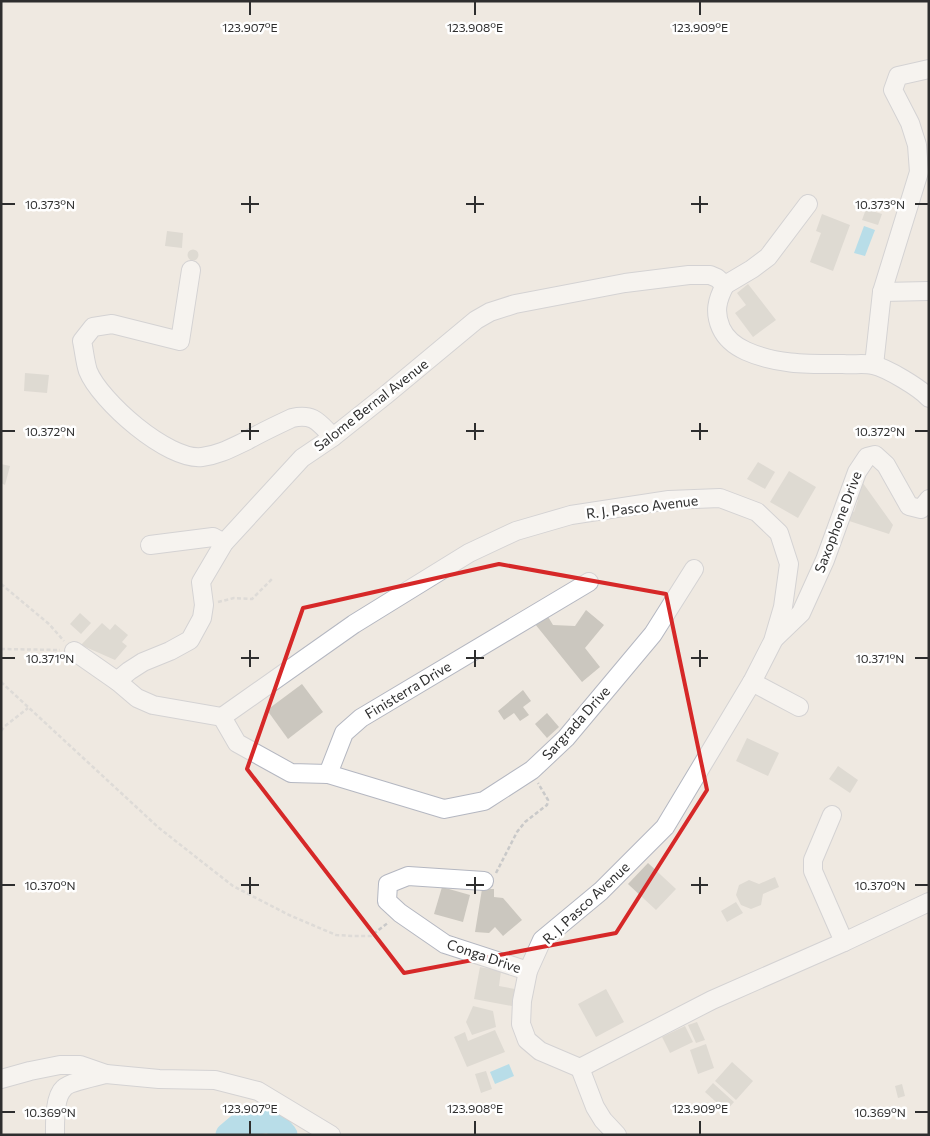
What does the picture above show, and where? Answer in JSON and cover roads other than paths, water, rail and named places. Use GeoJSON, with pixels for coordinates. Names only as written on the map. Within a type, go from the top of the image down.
{"type":"FeatureCollection","features":[{"type":"Feature","properties":{"kind":"street"},"geometry":{"type":"LineString","coordinates":[[874,365],[882,292],[924,172],[910,123],[893,90],[898,76],[929,68]]}},
{"type":"Feature","properties":{"kind":"street"},"geometry":{"type":"LineString","coordinates":[[808,204],[768,257],[725,285],[718,298],[716,310],[724,334],[737,346],[760,357],[795,364],[874,365],[901,378],[929,398]]}},
{"type":"Feature","properties":{"kind":"street"},"geometry":{"type":"LineString","coordinates":[[191,270],[180,341],[112,324],[93,328],[82,341],[89,372],[103,393],[132,423],[158,443],[183,456],[200,458],[218,454],[292,418],[302,416],[315,418],[333,437]]}},
{"type":"Feature","properties":{"kind":"street","name":"Salome Bernal Avenue"},"geometry":{"type":"LineString","coordinates":[[117,681],[136,666],[190,640],[202,618],[204,605],[201,582],[224,543],[302,458],[333,437],[476,320],[490,312],[515,304],[625,283],[689,275],[710,275],[725,285]]}},
{"type":"Feature","properties":{"kind":"street"},"geometry":{"type":"LineString","coordinates":[[882,292],[929,291]]}},
{"type":"Feature","properties":{"kind":"street","name":"Saxophone Drive"},"geometry":{"type":"LineString","coordinates":[[773,641],[801,613],[825,560],[857,472],[867,457],[875,456],[886,465],[910,506],[921,509],[929,499]]}},
{"type":"Feature","properties":{"kind":"street","name":"R. J. Pasco Avenue"},"geometry":{"type":"LineString","coordinates":[[222,717],[354,624],[469,553],[516,531],[571,515],[669,500],[720,498],[757,512],[779,533],[789,564],[783,607],[773,641],[752,682],[665,827],[601,891],[542,940],[528,971],[522,1001],[521,1024],[527,1040],[540,1051],[580,1068]]}},
{"type":"Feature","properties":{"kind":"street"},"geometry":{"type":"LineString","coordinates":[[150,545],[213,537],[224,543]]}},
{"type":"Feature","properties":{"kind":"street","name":"Sargrada Drive"},"geometry":{"type":"LineString","coordinates":[[222,717],[237,744],[291,773],[328,774],[444,809],[484,801],[532,770],[566,738],[653,634],[694,569]]}},
{"type":"Feature","properties":{"kind":"street","name":"Finisterra Drive"},"geometry":{"type":"LineString","coordinates":[[328,774],[344,733],[361,718],[589,582]]}},
{"type":"Feature","properties":{"kind":"street"},"geometry":{"type":"LineString","coordinates":[[74,651],[117,681],[137,698],[153,705],[222,717]]}},
{"type":"Feature","properties":{"kind":"street"},"geometry":{"type":"LineString","coordinates":[[752,682],[799,707]]}},
{"type":"Feature","properties":{"kind":"street"},"geometry":{"type":"LineString","coordinates":[[832,814],[813,860],[813,871],[844,942]]}},
{"type":"Feature","properties":{"kind":"street","name":"Conga Drive"},"geometry":{"type":"LineString","coordinates":[[484,881],[408,876],[388,884],[387,901],[400,913],[446,944],[528,971]]}},
{"type":"Feature","properties":{"kind":"street"},"geometry":{"type":"LineString","coordinates":[[617,1135],[603,1120],[595,1107],[580,1068],[712,1000],[929,902]]}},
{"type":"Feature","properties":{"kind":"street"},"geometry":{"type":"LineString","coordinates":[[1,1079],[60,1065],[80,1065],[106,1074],[159,1079],[215,1080],[258,1091],[331,1135]]}},
{"type":"Feature","properties":{"kind":"street"},"geometry":{"type":"LineString","coordinates":[[56,1135],[55,1119],[59,1094],[65,1086],[106,1074]]}},
{"type":"Feature","properties":{"kind":"water"},"geometry":{"type":"Polygon","coordinates":[[[864,226],[875,230],[865,256],[854,253],[864,226]]]}},
{"type":"Feature","properties":{"kind":"water"},"geometry":{"type":"Polygon","coordinates":[[[509,1064],[514,1076],[495,1084],[490,1072],[509,1064]]]}},
{"type":"Feature","properties":{"kind":"waterway"},"geometry":{"type":"LineString","coordinates":[[228,1135],[241,1124],[272,1120],[285,1135]]}}]}
